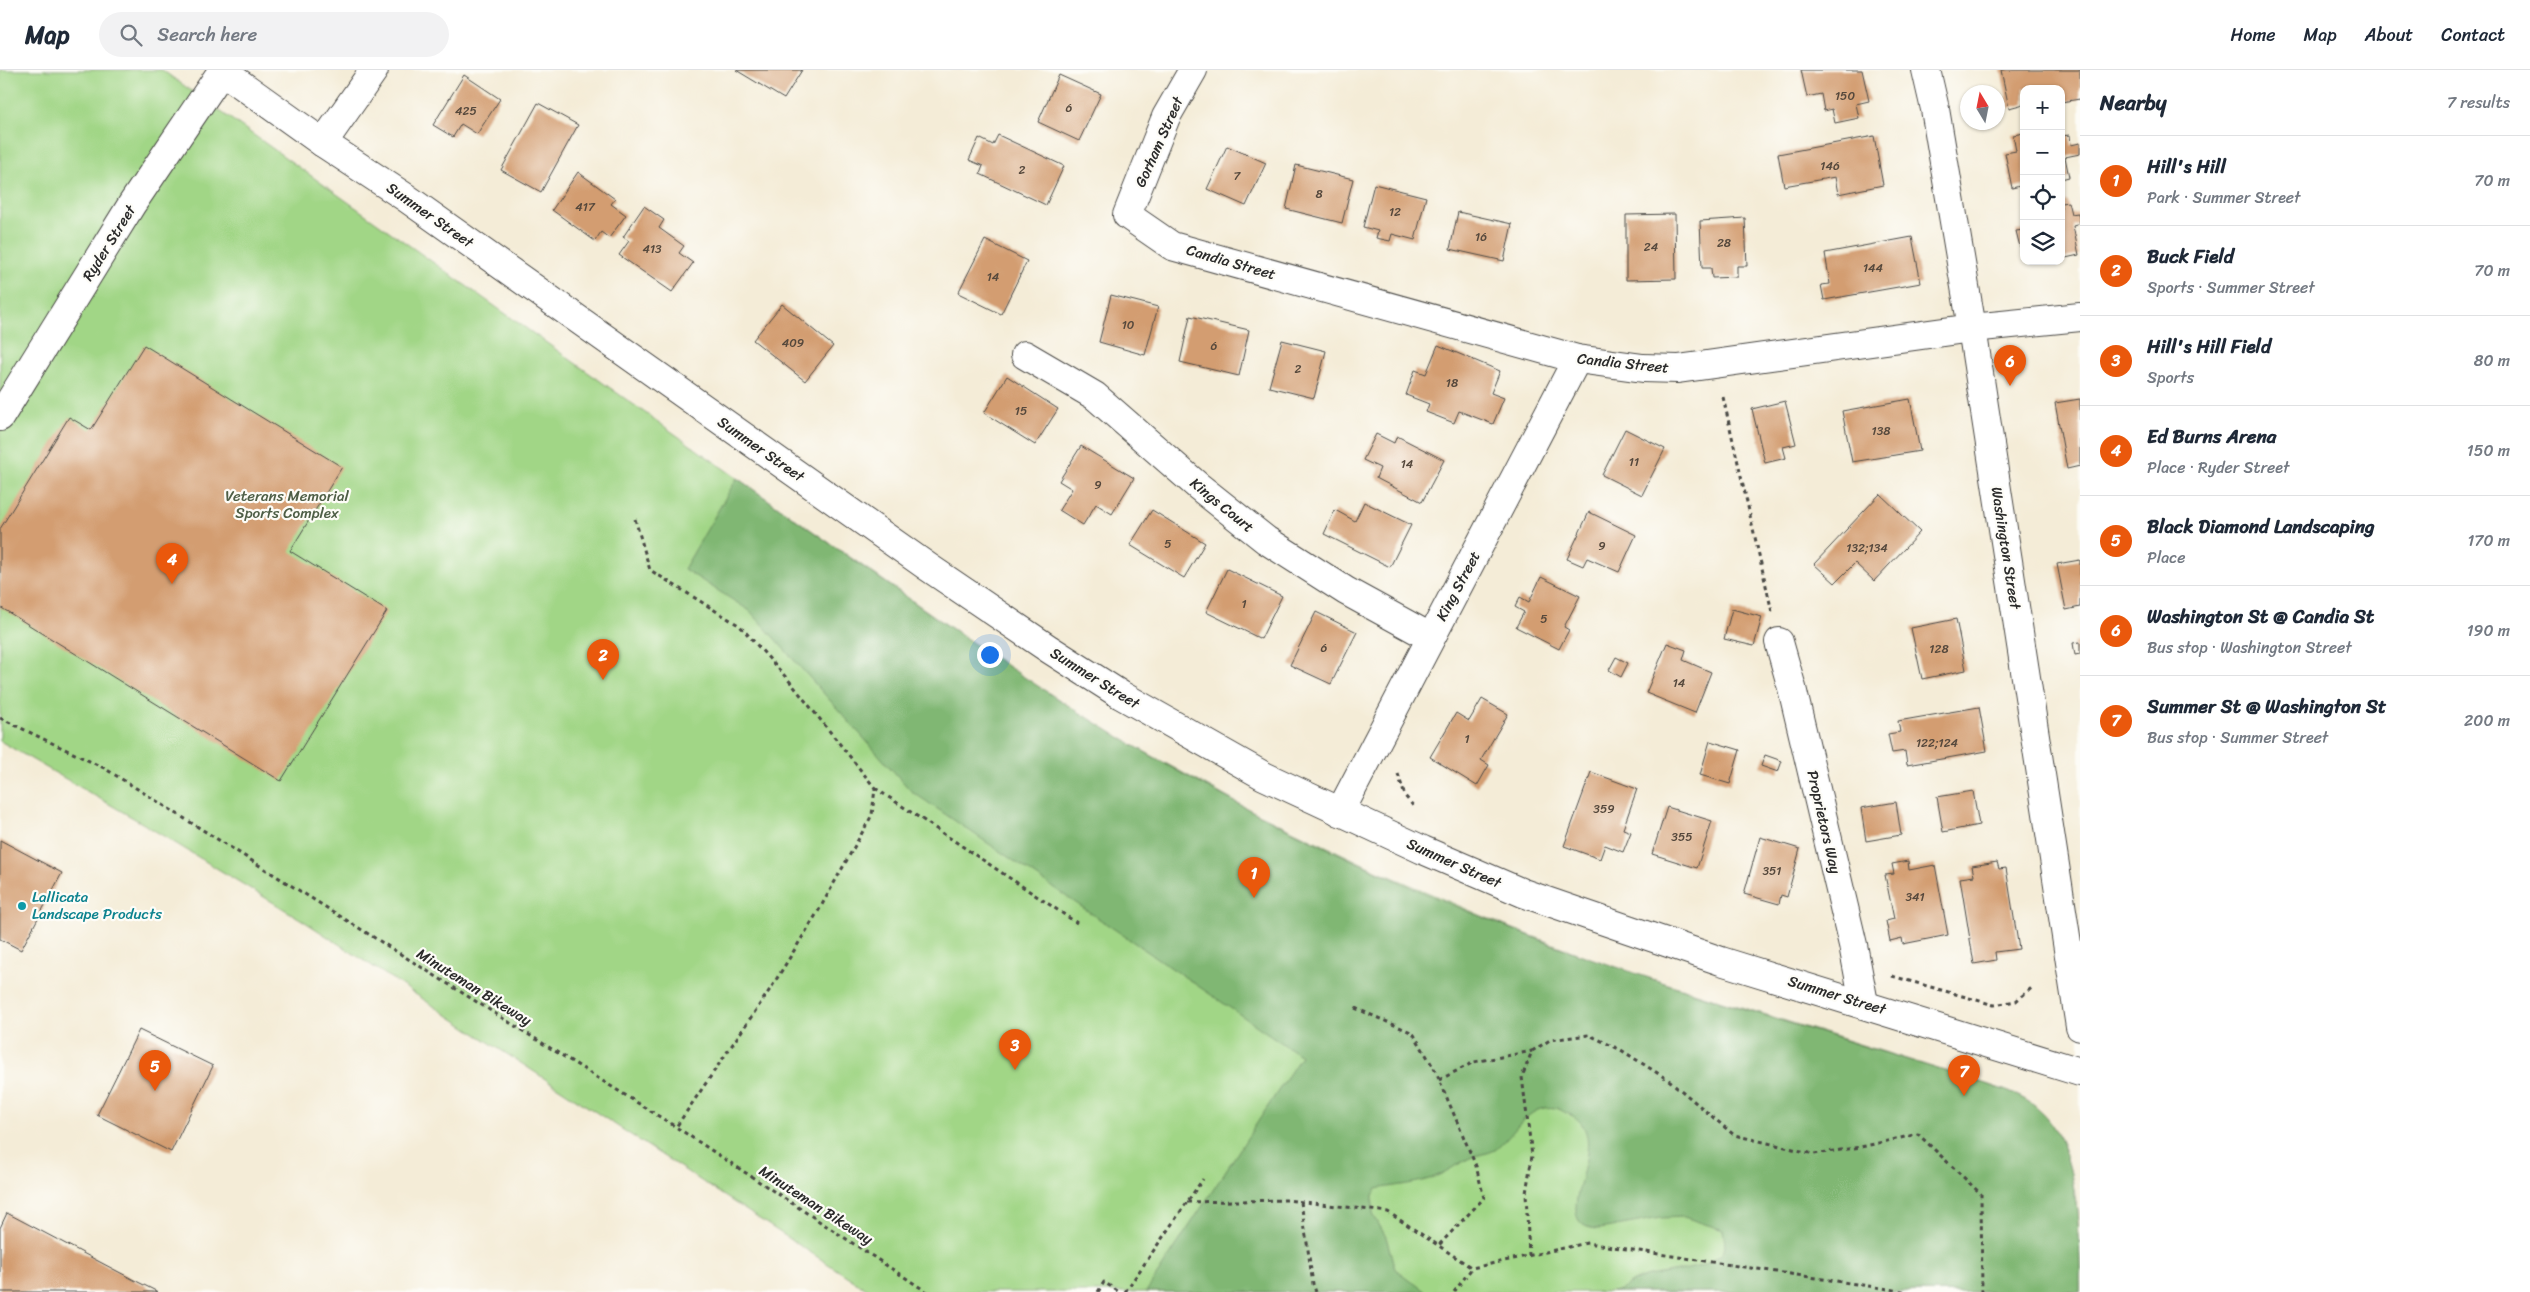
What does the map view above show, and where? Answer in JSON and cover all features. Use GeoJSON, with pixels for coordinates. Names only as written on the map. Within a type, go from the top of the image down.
{"type":"FeatureCollection","features":[{"type":"Feature","properties":{"kind":"street","name":"Summer Street"},"geometry":{"type":"LineString","coordinates":[[222,70],[324,144],[405,197],[920,562],[1121,696],[1264,776],[1340,812],[1532,897],[1721,961],[1864,1003],[2080,1072]]}},
{"type":"Feature","properties":{"kind":"street","name":"Ryder Street"},"geometry":{"type":"LineString","coordinates":[[0,417],[132,204],[222,70]]}},
{"type":"Feature","properties":{"kind":"street"},"geometry":{"type":"LineString","coordinates":[[324,144],[374,70]]}},
{"type":"Feature","properties":{"kind":"street","name":"Gorham Street"},"geometry":{"type":"LineString","coordinates":[[1127,215],[1166,117],[1193,70]]}},
{"type":"Feature","properties":{"kind":"street","name":"Washington Street"},"geometry":{"type":"LineString","coordinates":[[1926,70],[1935,109],[1972,328],[2080,1028]]}},
{"type":"Feature","properties":{"kind":"street","name":"Candia Street"},"geometry":{"type":"LineString","coordinates":[[1127,215],[1172,246],[1577,359],[1644,368],[1678,369],[1716,365],[1972,328],[2080,318]]}},
{"type":"Feature","properties":{"kind":"street","name":"Kings Court"},"geometry":{"type":"LineString","coordinates":[[1025,355],[1095,396],[1198,486],[1266,540],[1346,591],[1430,637]]}},
{"type":"Feature","properties":{"kind":"street","name":"King Street"},"geometry":{"type":"LineString","coordinates":[[1340,812],[1577,359]]}},
{"type":"Feature","properties":{"kind":"street","name":"Proprietors Way"},"geometry":{"type":"LineString","coordinates":[[1779,642],[1792,688],[1864,1003]]}},
{"type":"Feature","properties":{"kind":"path"},"geometry":{"type":"LineString","coordinates":[[1716,365],[1779,642]]}},
{"type":"Feature","properties":{"kind":"path"},"geometry":{"type":"LineString","coordinates":[[634,519],[650,570],[740,626],[791,683],[875,788],[1077,923]]}},
{"type":"Feature","properties":{"kind":"path","name":"Minuteman Bikeway"},"geometry":{"type":"LineString","coordinates":[[0,718],[104,768],[676,1127],[927,1292]]}},
{"type":"Feature","properties":{"kind":"path"},"geometry":{"type":"LineString","coordinates":[[1398,771],[1405,796],[1416,809]]}},
{"type":"Feature","properties":{"kind":"path"},"geometry":{"type":"LineString","coordinates":[[676,1127],[771,988],[819,910],[872,815],[875,788]]}},
{"type":"Feature","properties":{"kind":"path"},"geometry":{"type":"LineString","coordinates":[[1857,966],[1994,1005],[2016,1001],[2034,986]]}},
{"type":"Feature","properties":{"kind":"path"},"geometry":{"type":"LineString","coordinates":[[1355,1008],[1413,1033],[1439,1080],[1476,1166],[1484,1198],[1438,1246]]}},
{"type":"Feature","properties":{"kind":"path"},"geometry":{"type":"LineString","coordinates":[[1439,1080],[1474,1062],[1532,1051],[1550,1040],[1589,1034],[1621,1050],[1670,1082],[1734,1135],[1814,1154],[1861,1147],[1918,1134],[1981,1194],[1982,1292]]}},
{"type":"Feature","properties":{"kind":"path"},"geometry":{"type":"LineString","coordinates":[[1529,1256],[1526,1193],[1532,1156],[1522,1077],[1532,1051]]}},
{"type":"Feature","properties":{"kind":"path"},"geometry":{"type":"LineString","coordinates":[[1125,1292],[1203,1179]]}},
{"type":"Feature","properties":{"kind":"path"},"geometry":{"type":"LineString","coordinates":[[1186,1202],[1287,1200],[1388,1212],[1472,1268]]}},
{"type":"Feature","properties":{"kind":"path"},"geometry":{"type":"LineString","coordinates":[[1301,1202],[1312,1284],[1316,1292]]}},
{"type":"Feature","properties":{"kind":"path"},"geometry":{"type":"LineString","coordinates":[[1454,1292],[1472,1268],[1587,1243],[1908,1292]]}},
{"type":"Feature","properties":{"kind":"path"},"geometry":{"type":"LineString","coordinates":[[1098,1292],[1104,1282],[1119,1292]]}},
{"type":"Feature","properties":{"kind":"green space","name":"Veterans Memorial Sports Complex"},"geometry":{"type":"Polygon","coordinates":[[[0,70],[162,70],[1017,674],[1129,743],[1250,810],[1376,870],[1503,925],[1611,966],[1986,1084],[2026,1100],[2038,1109],[2052,1125],[2062,1145],[2070,1169],[2078,1220],[2080,1292],[871,1292],[302,920],[142,823],[0,741],[0,70]]]}},
{"type":"Feature","properties":{"kind":"green space"},"geometry":{"type":"Polygon","coordinates":[[[737,478],[925,610],[1052,695],[1183,774],[1250,810],[1338,853],[1427,894],[1565,949],[1751,1011],[1986,1084],[2026,1100],[2038,1109],[2052,1125],[2062,1145],[2070,1169],[2078,1220],[2080,1292],[1611,1292],[1642,1278],[1706,1264],[1722,1253],[1725,1242],[1723,1230],[1684,1217],[1660,1218],[1600,1229],[1583,1225],[1576,1214],[1577,1199],[1586,1161],[1587,1142],[1583,1126],[1569,1114],[1559,1109],[1546,1108],[1537,1110],[1529,1115],[1495,1150],[1470,1158],[1430,1179],[1377,1189],[1373,1195],[1373,1214],[1386,1237],[1395,1269],[1426,1292],[1146,1292],[1301,1056],[911,791],[750,611],[684,569],[737,478]]]}},
{"type":"Feature","properties":{"kind":"building"},"geometry":{"type":"Polygon","coordinates":[[[736,70],[802,70],[784,99],[736,70]]]}},
{"type":"Feature","properties":{"kind":"building"},"geometry":{"type":"Polygon","coordinates":[[[1801,70],[1862,70],[1869,101],[1856,104],[1859,118],[1835,123],[1832,109],[1824,111],[1821,94],[1807,97],[1801,70]]]}},
{"type":"Feature","properties":{"kind":"building"},"geometry":{"type":"Polygon","coordinates":[[[2001,70],[2080,70],[2080,99],[2065,101],[2065,85],[2020,85],[2020,105],[2009,108],[2001,70]]]}},
{"type":"Feature","properties":{"kind":"building"},"geometry":{"type":"Polygon","coordinates":[[[464,75],[500,99],[477,134],[461,124],[453,137],[433,125],[464,75]]]}},
{"type":"Feature","properties":{"kind":"building"},"geometry":{"type":"Polygon","coordinates":[[[1059,75],[1101,94],[1079,141],[1038,122],[1059,75]]]}},
{"type":"Feature","properties":{"kind":"building"},"geometry":{"type":"Polygon","coordinates":[[[538,103],[578,125],[541,192],[501,170],[538,103]]]}},
{"type":"Feature","properties":{"kind":"building"},"geometry":{"type":"Polygon","coordinates":[[[2020,134],[2020,186],[2012,188],[2005,153],[2016,151],[2013,135],[2020,134]]]}},
{"type":"Feature","properties":{"kind":"building"},"geometry":{"type":"Polygon","coordinates":[[[998,135],[1064,166],[1046,205],[980,174],[983,166],[969,160],[979,138],[993,145],[998,135]]]}},
{"type":"Feature","properties":{"kind":"building"},"geometry":{"type":"Polygon","coordinates":[[[2070,135],[2071,145],[2080,143],[2080,154],[2065,157],[2065,136],[2070,135]]]}},
{"type":"Feature","properties":{"kind":"building"},"geometry":{"type":"Polygon","coordinates":[[[1874,136],[1883,185],[1838,194],[1835,177],[1784,186],[1778,154],[1874,136]]]}},
{"type":"Feature","properties":{"kind":"building"},"geometry":{"type":"Polygon","coordinates":[[[1227,146],[1266,163],[1246,206],[1207,189],[1227,146]]]}},
{"type":"Feature","properties":{"kind":"building"},"geometry":{"type":"Polygon","coordinates":[[[2065,157],[2069,177],[2065,178],[2065,157]]]}},
{"type":"Feature","properties":{"kind":"building"},"geometry":{"type":"Polygon","coordinates":[[[1296,165],[1353,179],[1342,223],[1286,209],[1296,165]]]}},
{"type":"Feature","properties":{"kind":"building"},"geometry":{"type":"Polygon","coordinates":[[[578,172],[615,199],[611,204],[626,215],[609,238],[601,232],[595,241],[552,210],[578,172]]]}},
{"type":"Feature","properties":{"kind":"building"},"geometry":{"type":"Polygon","coordinates":[[[1374,184],[1426,197],[1415,240],[1392,234],[1390,241],[1376,238],[1378,231],[1363,227],[1374,184]]]}},
{"type":"Feature","properties":{"kind":"building"},"geometry":{"type":"Polygon","coordinates":[[[2065,202],[2068,202],[2071,214],[2078,213],[2080,224],[2073,226],[2079,255],[2065,258],[2065,220],[2065,202]]]}},
{"type":"Feature","properties":{"kind":"building"},"geometry":{"type":"Polygon","coordinates":[[[644,206],[664,220],[659,228],[684,246],[679,253],[693,263],[672,292],[619,255],[629,241],[623,237],[644,206]]]}},
{"type":"Feature","properties":{"kind":"building"},"geometry":{"type":"Polygon","coordinates":[[[1458,212],[1512,224],[1504,261],[1450,249],[1458,212]]]}},
{"type":"Feature","properties":{"kind":"building"},"geometry":{"type":"Polygon","coordinates":[[[1675,214],[1676,279],[1626,280],[1626,215],[1675,214]]]}},
{"type":"Feature","properties":{"kind":"building"},"geometry":{"type":"Polygon","coordinates":[[[1745,218],[1747,266],[1737,266],[1737,277],[1712,278],[1711,268],[1702,268],[1700,221],[1745,218]]]}},
{"type":"Feature","properties":{"kind":"building"},"geometry":{"type":"Polygon","coordinates":[[[2020,230],[2020,247],[2016,231],[2020,230]]]}},
{"type":"Feature","properties":{"kind":"building"},"geometry":{"type":"Polygon","coordinates":[[[1912,237],[1921,283],[1824,300],[1821,285],[1830,284],[1825,253],[1912,237]]]}},
{"type":"Feature","properties":{"kind":"building"},"geometry":{"type":"Polygon","coordinates":[[[985,240],[1027,261],[1001,314],[958,293],[985,240]]]}},
{"type":"Feature","properties":{"kind":"building"},"geometry":{"type":"Polygon","coordinates":[[[1111,295],[1158,307],[1145,355],[1099,342],[1111,295]]]}},
{"type":"Feature","properties":{"kind":"building"},"geometry":{"type":"Polygon","coordinates":[[[782,304],[833,346],[805,381],[753,340],[782,304]]]}},
{"type":"Feature","properties":{"kind":"building"},"geometry":{"type":"Polygon","coordinates":[[[1190,316],[1249,330],[1239,376],[1180,362],[1190,316]]]}},
{"type":"Feature","properties":{"kind":"building"},"geometry":{"type":"Polygon","coordinates":[[[1282,340],[1326,351],[1314,398],[1269,387],[1282,340]]]}},
{"type":"Feature","properties":{"kind":"building"},"geometry":{"type":"Polygon","coordinates":[[[144,345],[342,467],[290,551],[387,611],[281,781],[0,607],[0,529],[69,417],[91,430],[144,345]]]}},
{"type":"Feature","properties":{"kind":"building"},"geometry":{"type":"Polygon","coordinates":[[[1438,345],[1500,371],[1491,393],[1504,398],[1493,424],[1459,411],[1454,423],[1426,412],[1429,404],[1406,395],[1415,370],[1426,374],[1438,345]]]}},
{"type":"Feature","properties":{"kind":"building"},"geometry":{"type":"Polygon","coordinates":[[[1007,376],[1058,409],[1035,445],[984,413],[1007,376]]]}},
{"type":"Feature","properties":{"kind":"building"},"geometry":{"type":"Polygon","coordinates":[[[1910,399],[1920,451],[1852,462],[1842,411],[1910,399]]]}},
{"type":"Feature","properties":{"kind":"building"},"geometry":{"type":"Polygon","coordinates":[[[2080,399],[2080,466],[2067,469],[2055,403],[2080,399]]]}},
{"type":"Feature","properties":{"kind":"building"},"geometry":{"type":"Polygon","coordinates":[[[1785,401],[1796,444],[1783,447],[1786,458],[1765,463],[1752,409],[1785,401]]]}},
{"type":"Feature","properties":{"kind":"building"},"geometry":{"type":"Polygon","coordinates":[[[1625,429],[1665,449],[1642,495],[1602,475],[1625,429]]]}},
{"type":"Feature","properties":{"kind":"building"},"geometry":{"type":"Polygon","coordinates":[[[1376,434],[1394,443],[1397,436],[1444,460],[1422,502],[1376,478],[1380,468],[1363,460],[1376,434]]]}},
{"type":"Feature","properties":{"kind":"building"},"geometry":{"type":"Polygon","coordinates":[[[1081,446],[1134,478],[1112,514],[1096,504],[1083,525],[1059,510],[1072,489],[1059,481],[1081,446]]]}},
{"type":"Feature","properties":{"kind":"building"},"geometry":{"type":"Polygon","coordinates":[[[1880,494],[1920,532],[1874,581],[1855,563],[1835,583],[1814,564],[1880,494]]]}},
{"type":"Feature","properties":{"kind":"building"},"geometry":{"type":"Polygon","coordinates":[[[1364,502],[1411,525],[1390,567],[1324,534],[1335,510],[1355,521],[1364,502]]]}},
{"type":"Feature","properties":{"kind":"building"},"geometry":{"type":"Polygon","coordinates":[[[1152,510],[1205,543],[1184,578],[1130,545],[1152,510]]]}},
{"type":"Feature","properties":{"kind":"building"},"geometry":{"type":"Polygon","coordinates":[[[1589,512],[1636,535],[1619,572],[1587,558],[1583,566],[1567,559],[1589,512]]]}},
{"type":"Feature","properties":{"kind":"building"},"geometry":{"type":"Polygon","coordinates":[[[2080,560],[2080,607],[2066,610],[2057,564],[2080,560]]]}},
{"type":"Feature","properties":{"kind":"building"},"geometry":{"type":"Polygon","coordinates":[[[1227,569],[1282,596],[1261,639],[1206,612],[1227,569]]]}},
{"type":"Feature","properties":{"kind":"building"},"geometry":{"type":"Polygon","coordinates":[[[1541,577],[1580,596],[1564,627],[1569,630],[1559,649],[1516,627],[1524,612],[1515,607],[1520,597],[1529,602],[1541,577]]]}},
{"type":"Feature","properties":{"kind":"building"},"geometry":{"type":"Polygon","coordinates":[[[1732,609],[1762,617],[1754,646],[1724,639],[1732,609]]]}},
{"type":"Feature","properties":{"kind":"building"},"geometry":{"type":"Polygon","coordinates":[[[1316,612],[1357,632],[1331,684],[1290,665],[1316,612]]]}},
{"type":"Feature","properties":{"kind":"building"},"geometry":{"type":"Polygon","coordinates":[[[1956,619],[1966,670],[1922,679],[1911,628],[1956,619]]]}},
{"type":"Feature","properties":{"kind":"building"},"geometry":{"type":"Polygon","coordinates":[[[2080,642],[2080,654],[2075,655],[2073,643],[2080,642]]]}},
{"type":"Feature","properties":{"kind":"building"},"geometry":{"type":"Polygon","coordinates":[[[1667,643],[1686,650],[1683,660],[1711,672],[1695,713],[1646,693],[1667,643]]]}},
{"type":"Feature","properties":{"kind":"building"},"geometry":{"type":"Polygon","coordinates":[[[1616,657],[1628,663],[1621,677],[1609,670],[1616,657]]]}},
{"type":"Feature","properties":{"kind":"building"},"geometry":{"type":"Polygon","coordinates":[[[1482,699],[1508,714],[1481,760],[1489,765],[1477,786],[1430,757],[1456,713],[1469,721],[1482,699]]]}},
{"type":"Feature","properties":{"kind":"building"},"geometry":{"type":"Polygon","coordinates":[[[1979,707],[1987,751],[1907,765],[1905,751],[1892,753],[1888,734],[1900,732],[1898,721],[1979,707]]]}},
{"type":"Feature","properties":{"kind":"building"},"geometry":{"type":"Polygon","coordinates":[[[1710,741],[1740,750],[1730,784],[1700,775],[1710,741]]]}},
{"type":"Feature","properties":{"kind":"building"},"geometry":{"type":"Polygon","coordinates":[[[1765,755],[1782,761],[1778,772],[1761,766],[1765,755]]]}},
{"type":"Feature","properties":{"kind":"building"},"geometry":{"type":"Polygon","coordinates":[[[1591,772],[1637,789],[1623,829],[1631,832],[1623,852],[1605,845],[1600,859],[1564,846],[1591,772]]]}},
{"type":"Feature","properties":{"kind":"building"},"geometry":{"type":"Polygon","coordinates":[[[1973,791],[1979,825],[1943,832],[1937,797],[1973,791]]]}},
{"type":"Feature","properties":{"kind":"building"},"geometry":{"type":"Polygon","coordinates":[[[1896,802],[1901,835],[1866,841],[1861,808],[1896,802]]]}},
{"type":"Feature","properties":{"kind":"building"},"geometry":{"type":"Polygon","coordinates":[[[1667,807],[1712,821],[1697,868],[1652,854],[1667,807]]]}},
{"type":"Feature","properties":{"kind":"building"},"geometry":{"type":"Polygon","coordinates":[[[1760,837],[1800,849],[1787,897],[1781,895],[1779,904],[1744,894],[1760,837]]]}},
{"type":"Feature","properties":{"kind":"building","name":"Lallicata Landscape Products"},"geometry":{"type":"Polygon","coordinates":[[[0,840],[62,873],[21,950],[0,939],[0,840]]]}},
{"type":"Feature","properties":{"kind":"building"},"geometry":{"type":"Polygon","coordinates":[[[1908,861],[1909,870],[1935,865],[1948,935],[1903,944],[1902,938],[1890,941],[1886,921],[1894,919],[1885,875],[1894,874],[1892,864],[1908,861]]]}},
{"type":"Feature","properties":{"kind":"building"},"geometry":{"type":"Polygon","coordinates":[[[1997,862],[1999,869],[2006,868],[2019,949],[1995,952],[1996,960],[1974,964],[1960,878],[1974,876],[1972,866],[1997,862]]]}},
{"type":"Feature","properties":{"kind":"building"},"geometry":{"type":"Polygon","coordinates":[[[139,1030],[213,1066],[171,1152],[97,1115],[139,1030]]]}},
{"type":"Feature","properties":{"kind":"building"},"geometry":{"type":"Polygon","coordinates":[[[7,1213],[158,1292],[0,1292],[0,1228],[7,1213]]]}},
{"type":"Feature","properties":{"kind":"place","name":"Washington St @ Candia St"},"geometry":{"type":"Point","coordinates":[2010,386]}},
{"type":"Feature","properties":{"kind":"place","name":"Ed Burns Arena"},"geometry":{"type":"Point","coordinates":[172,584]}},
{"type":"Feature","properties":{"kind":"place","name":"Buck Field"},"geometry":{"type":"Point","coordinates":[603,680]}},
{"type":"Feature","properties":{"kind":"place","name":"Hill's Hill"},"geometry":{"type":"Point","coordinates":[1254,898]}},
{"type":"Feature","properties":{"kind":"place","name":"Lallicata Landscape Products"},"geometry":{"type":"Point","coordinates":[22,906]}},
{"type":"Feature","properties":{"kind":"place","name":"Hill's Hill Field"},"geometry":{"type":"Point","coordinates":[1015,1070]}},
{"type":"Feature","properties":{"kind":"place","name":"Black Diamond Landscaping"},"geometry":{"type":"Point","coordinates":[155,1091]}},
{"type":"Feature","properties":{"kind":"place","name":"Summer St @ Washington St"},"geometry":{"type":"Point","coordinates":[1964,1096]}}]}
